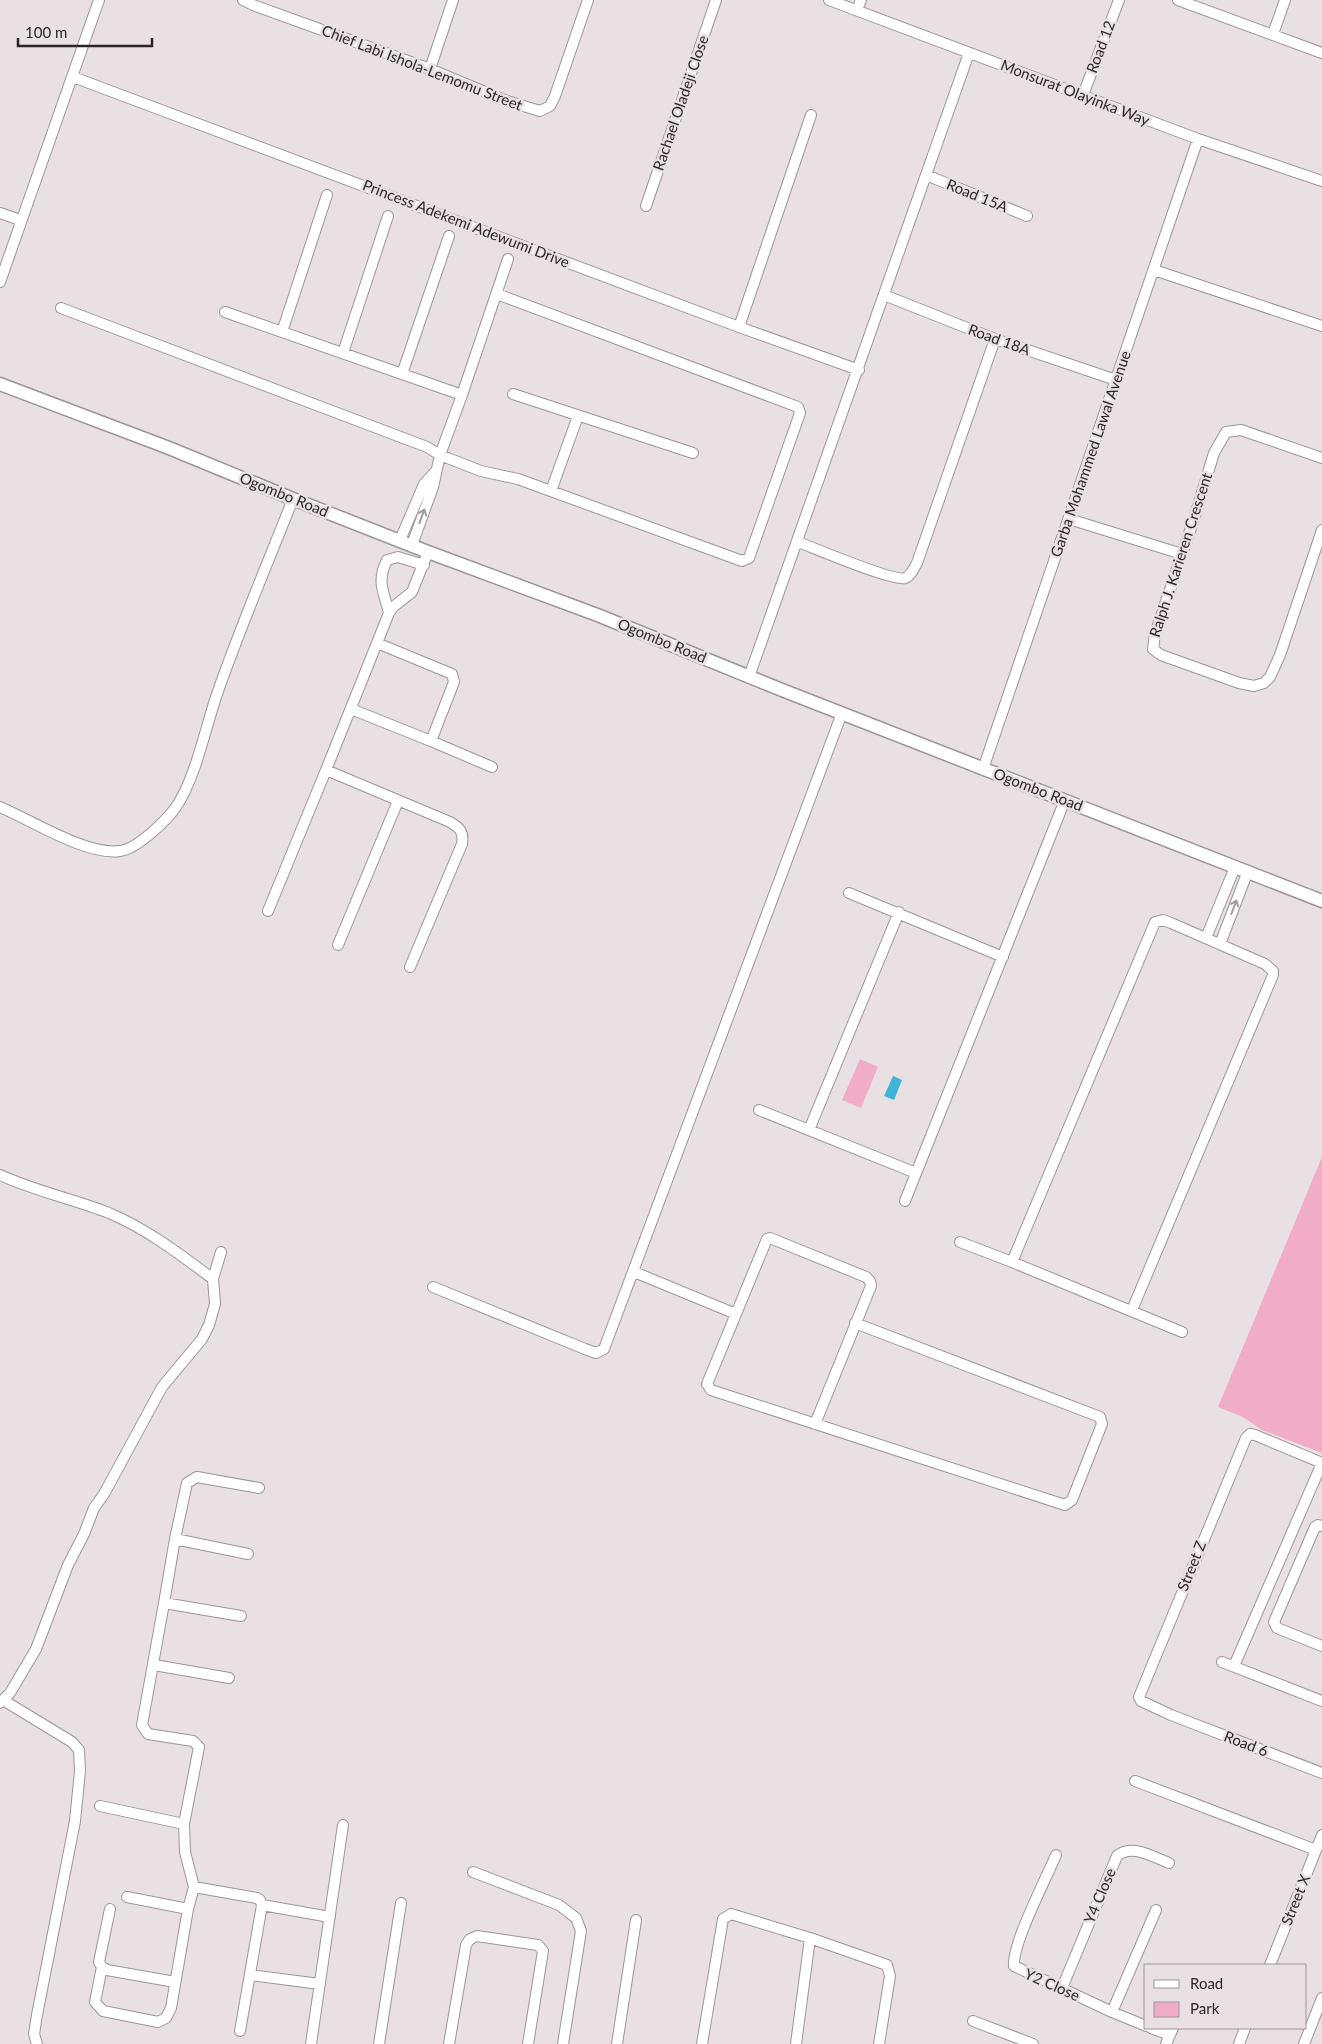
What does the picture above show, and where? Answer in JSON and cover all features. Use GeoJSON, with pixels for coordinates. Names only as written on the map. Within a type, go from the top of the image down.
{"type":"FeatureCollection","features":[{"type":"Feature","properties":{"kind":"main road","name":"Ogombo Road"},"geometry":{"type":"LineString","coordinates":[[0,384],[169,448],[428,552],[600,616],[983,769],[1322,901]]}},
{"type":"Feature","properties":{"kind":"street"},"geometry":{"type":"LineString","coordinates":[[0,282],[20,220],[73,77],[99,0]]}},
{"type":"Feature","properties":{"kind":"street","name":"Chief Labi Ishola-Lemomu Street"},"geometry":{"type":"LineString","coordinates":[[243,0],[430,69],[532,110],[544,110],[550,106],[588,0]]}},
{"type":"Feature","properties":{"kind":"street"},"geometry":{"type":"LineString","coordinates":[[430,69],[453,0]]}},
{"type":"Feature","properties":{"kind":"street","name":"Rachael Oladeji Close"},"geometry":{"type":"LineString","coordinates":[[646,206],[716,0]]}},
{"type":"Feature","properties":{"kind":"street","name":"Monsurat Olayinka Way"},"geometry":{"type":"LineString","coordinates":[[829,0],[1198,139],[1322,181]]}},
{"type":"Feature","properties":{"kind":"street"},"geometry":{"type":"LineString","coordinates":[[857,10],[861,0]]}},
{"type":"Feature","properties":{"kind":"street","name":"Road 12"},"geometry":{"type":"LineString","coordinates":[[1083,95],[1119,0]]}},
{"type":"Feature","properties":{"kind":"street"},"geometry":{"type":"LineString","coordinates":[[1178,0],[1322,53]]}},
{"type":"Feature","properties":{"kind":"street"},"geometry":{"type":"LineString","coordinates":[[1273,34],[1285,0]]}},
{"type":"Feature","properties":{"kind":"street"},"geometry":{"type":"LineString","coordinates":[[749,676],[970,53]]}},
{"type":"Feature","properties":{"kind":"street","name":"Princess Adekemi Adewumi Drive"},"geometry":{"type":"LineString","coordinates":[[73,77],[859,370]]}},
{"type":"Feature","properties":{"kind":"street"},"geometry":{"type":"LineString","coordinates":[[738,326],[812,116]]}},
{"type":"Feature","properties":{"kind":"street","name":"Garba Mohammed Lawal Avenue"},"geometry":{"type":"LineString","coordinates":[[983,769],[1198,139]]}},
{"type":"Feature","properties":{"kind":"street","name":"Road 15A"},"geometry":{"type":"LineString","coordinates":[[926,175],[1027,216]]}},
{"type":"Feature","properties":{"kind":"street"},"geometry":{"type":"LineString","coordinates":[[282,332],[326,195]]}},
{"type":"Feature","properties":{"kind":"street"},"geometry":{"type":"LineString","coordinates":[[0,212],[20,220]]}},
{"type":"Feature","properties":{"kind":"street"},"geometry":{"type":"LineString","coordinates":[[343,353],[388,216]]}},
{"type":"Feature","properties":{"kind":"street"},"geometry":{"type":"LineString","coordinates":[[402,374],[449,236]]}},
{"type":"Feature","properties":{"kind":"street"},"geometry":{"type":"LineString","coordinates":[[406,542],[433,486],[440,455],[508,259]]}},
{"type":"Feature","properties":{"kind":"street"},"geometry":{"type":"LineString","coordinates":[[1154,270],[1322,326]]}},
{"type":"Feature","properties":{"kind":"street"},"geometry":{"type":"LineString","coordinates":[[61,308],[419,444],[440,455],[487,473],[508,476],[742,562],[745,561],[752,554],[799,409],[795,404],[497,294]]}},
{"type":"Feature","properties":{"kind":"street","name":"Road 18A"},"geometry":{"type":"LineString","coordinates":[[884,295],[994,339],[1116,380]]}},
{"type":"Feature","properties":{"kind":"street"},"geometry":{"type":"LineString","coordinates":[[225,312],[462,396]]}},
{"type":"Feature","properties":{"kind":"street"},"geometry":{"type":"LineString","coordinates":[[798,542],[885,574],[903,579],[908,577],[917,563],[994,339]]}},
{"type":"Feature","properties":{"kind":"street"},"geometry":{"type":"LineString","coordinates":[[513,394],[693,453]]}},
{"type":"Feature","properties":{"kind":"street"},"geometry":{"type":"LineString","coordinates":[[550,491],[578,416]]}},
{"type":"Feature","properties":{"kind":"street","name":"Ralph J. Karieren Crescent"},"geometry":{"type":"LineString","coordinates":[[1322,458],[1240,430],[1226,432],[1214,453],[1155,634],[1153,649],[1161,655],[1195,668],[1254,686],[1260,685],[1270,677],[1274,669],[1322,530]]}},
{"type":"Feature","properties":{"kind":"street"},"geometry":{"type":"LineString","coordinates":[[0,807],[75,842],[100,850],[119,852],[129,849],[145,837],[176,808],[189,782],[216,696],[293,499]]}},
{"type":"Feature","properties":{"kind":"street"},"geometry":{"type":"LineString","coordinates":[[1069,519],[1182,554]]}},
{"type":"Feature","properties":{"kind":"street"},"geometry":{"type":"LineString","coordinates":[[268,911],[389,613],[393,607],[412,592],[428,552]]}},
{"type":"Feature","properties":{"kind":"street"},"geometry":{"type":"LineString","coordinates":[[389,613],[380,580],[387,560],[398,557],[424,564]]}},
{"type":"Feature","properties":{"kind":"street"},"geometry":{"type":"LineString","coordinates":[[377,643],[452,674],[454,682],[431,741]]}},
{"type":"Feature","properties":{"kind":"street"},"geometry":{"type":"LineString","coordinates":[[351,709],[492,767]]}},
{"type":"Feature","properties":{"kind":"street"},"geometry":{"type":"LineString","coordinates":[[433,1287],[596,1353],[604,1349],[842,713]]}},
{"type":"Feature","properties":{"kind":"street"},"geometry":{"type":"LineString","coordinates":[[326,770],[450,822],[459,827],[463,834],[462,844],[410,967]]}},
{"type":"Feature","properties":{"kind":"street"},"geometry":{"type":"LineString","coordinates":[[905,1201],[1065,800]]}},
{"type":"Feature","properties":{"kind":"street"},"geometry":{"type":"LineString","coordinates":[[338,945],[398,801]]}},
{"type":"Feature","properties":{"kind":"street"},"geometry":{"type":"LineString","coordinates":[[1206,938],[1236,866]]}},
{"type":"Feature","properties":{"kind":"street"},"geometry":{"type":"LineString","coordinates":[[1220,944],[1248,871]]}},
{"type":"Feature","properties":{"kind":"street"},"geometry":{"type":"LineString","coordinates":[[850,893],[1003,957]]}},
{"type":"Feature","properties":{"kind":"street"},"geometry":{"type":"LineString","coordinates":[[809,1130],[899,912]]}},
{"type":"Feature","properties":{"kind":"street"},"geometry":{"type":"LineString","coordinates":[[1012,1262],[1155,922],[1163,920],[1265,964],[1273,971],[1273,975],[1132,1310]]}},
{"type":"Feature","properties":{"kind":"street"},"geometry":{"type":"LineString","coordinates":[[759,1110],[916,1172]]}},
{"type":"Feature","properties":{"kind":"street"},"geometry":{"type":"LineString","coordinates":[[0,1175],[24,1186],[111,1214],[140,1227],[214,1279]]}},
{"type":"Feature","properties":{"kind":"street"},"geometry":{"type":"LineString","coordinates":[[815,1424],[855,1324],[871,1286],[870,1281],[866,1277],[772,1238],[767,1239],[707,1384],[711,1390],[815,1424],[1065,1504],[1072,1500],[1102,1424],[1100,1417],[855,1324]]}},
{"type":"Feature","properties":{"kind":"street"},"geometry":{"type":"LineString","coordinates":[[960,1242],[1132,1310],[1182,1332]]}},
{"type":"Feature","properties":{"kind":"street"},"geometry":{"type":"LineString","coordinates":[[37,2044],[34,2034],[37,2015],[75,1821],[80,1771],[79,1750],[72,1742],[2,1701],[10,1693],[36,1649],[68,1565],[84,1534],[94,1508],[104,1494],[162,1387],[202,1339],[209,1325],[215,1304],[214,1279],[222,1252]]}},
{"type":"Feature","properties":{"kind":"street"},"geometry":{"type":"LineString","coordinates":[[634,1272],[736,1314]]}},
{"type":"Feature","properties":{"kind":"street","name":"Street Z"},"geometry":{"type":"LineString","coordinates":[[1171,1715],[1141,1701],[1139,1697],[1246,1438],[1250,1434],[1255,1435],[1322,1463]]}},
{"type":"Feature","properties":{"kind":"street"},"geometry":{"type":"LineString","coordinates":[[1234,1666],[1322,1463]]}},
{"type":"Feature","properties":{"kind":"street"},"geometry":{"type":"LineString","coordinates":[[110,1909],[95,2002],[103,2011],[158,2022],[169,2013],[188,1909],[194,1887],[185,1852],[184,1824],[199,1747],[193,1741],[148,1734],[142,1725],[175,1539],[187,1483],[190,1479],[197,1477],[259,1488]]}},
{"type":"Feature","properties":{"kind":"street"},"geometry":{"type":"LineString","coordinates":[[1322,1526],[1318,1525],[1315,1527],[1274,1622],[1277,1628],[1322,1646]]}},
{"type":"Feature","properties":{"kind":"street"},"geometry":{"type":"LineString","coordinates":[[175,1539],[248,1554]]}},
{"type":"Feature","properties":{"kind":"street"},"geometry":{"type":"LineString","coordinates":[[164,1603],[241,1616]]}},
{"type":"Feature","properties":{"kind":"street"},"geometry":{"type":"LineString","coordinates":[[1222,1662],[1322,1701]]}},
{"type":"Feature","properties":{"kind":"street"},"geometry":{"type":"LineString","coordinates":[[154,1665],[229,1678]]}},
{"type":"Feature","properties":{"kind":"street","name":"Road 6"},"geometry":{"type":"LineString","coordinates":[[1171,1715],[1322,1773]]}},
{"type":"Feature","properties":{"kind":"street"},"geometry":{"type":"LineString","coordinates":[[1135,1781],[1316,1850]]}},
{"type":"Feature","properties":{"kind":"street"},"geometry":{"type":"LineString","coordinates":[[100,1806],[184,1824]]}},
{"type":"Feature","properties":{"kind":"street"},"geometry":{"type":"LineString","coordinates":[[311,2044],[343,1825]]}},
{"type":"Feature","properties":{"kind":"street","name":"Street X"},"geometry":{"type":"LineString","coordinates":[[1270,1964],[1322,1834]]}},
{"type":"Feature","properties":{"kind":"street","name":"Y4 Close"},"geometry":{"type":"LineString","coordinates":[[1062,1988],[1117,1856],[1130,1849],[1169,1863]]}},
{"type":"Feature","properties":{"kind":"street","name":"Y2 Close"},"geometry":{"type":"LineString","coordinates":[[1056,1855],[1022,1935],[1014,1966],[1144,2025]]}},
{"type":"Feature","properties":{"kind":"street"},"geometry":{"type":"LineString","coordinates":[[473,1872],[559,1906],[576,1918],[581,1931],[563,2044]]}},
{"type":"Feature","properties":{"kind":"street"},"geometry":{"type":"LineString","coordinates":[[194,1887],[257,1898],[262,1905],[240,2031]]}},
{"type":"Feature","properties":{"kind":"street"},"geometry":{"type":"LineString","coordinates":[[127,1898],[188,1909]]}},
{"type":"Feature","properties":{"kind":"street"},"geometry":{"type":"LineString","coordinates":[[379,2044],[401,1902]]}},
{"type":"Feature","properties":{"kind":"street"},"geometry":{"type":"LineString","coordinates":[[262,1905],[330,1917]]}},
{"type":"Feature","properties":{"kind":"street"},"geometry":{"type":"LineString","coordinates":[[1112,2012],[1156,1910]]}},
{"type":"Feature","properties":{"kind":"street"},"geometry":{"type":"LineString","coordinates":[[702,2044],[723,1919],[731,1914],[887,1964],[890,1976],[879,2044]]}},
{"type":"Feature","properties":{"kind":"street"},"geometry":{"type":"LineString","coordinates":[[617,2044],[636,1920]]}},
{"type":"Feature","properties":{"kind":"street"},"geometry":{"type":"LineString","coordinates":[[448,2044],[466,1945],[470,1939],[477,1936],[538,1945],[543,1951],[528,2044]]}},
{"type":"Feature","properties":{"kind":"street"},"geometry":{"type":"LineString","coordinates":[[796,2044],[810,1938]]}},
{"type":"Feature","properties":{"kind":"street"},"geometry":{"type":"LineString","coordinates":[[102,1967],[107,1970],[175,1982]]}},
{"type":"Feature","properties":{"kind":"street"},"geometry":{"type":"LineString","coordinates":[[250,1975],[320,1984]]}},
{"type":"Feature","properties":{"kind":"street"},"geometry":{"type":"LineString","coordinates":[[1304,2044],[1317,2025],[1322,1998]]}},
{"type":"Feature","properties":{"kind":"street"},"geometry":{"type":"LineString","coordinates":[[972,2021],[1033,2044]]}},
{"type":"Feature","properties":{"kind":"street"},"geometry":{"type":"LineString","coordinates":[[1153,2029],[1170,2036]]}},
{"type":"Feature","properties":{"kind":"street"},"geometry":{"type":"LineString","coordinates":[[1239,2044],[1245,2029]]}},
{"type":"Feature","properties":{"kind":"green space"},"geometry":{"type":"Polygon","coordinates":[[[860,1059],[878,1067],[861,1108],[842,1100],[860,1059]]]}},
{"type":"Feature","properties":{"kind":"green space"},"geometry":{"type":"Polygon","coordinates":[[[1322,1157],[1322,1453],[1262,1430],[1243,1417],[1218,1407],[1322,1157]]]}},
{"type":"Feature","properties":{"kind":"water"},"geometry":{"type":"Polygon","coordinates":[[[893,1076],[902,1080],[894,1100],[884,1096],[893,1076]]]}}]}
